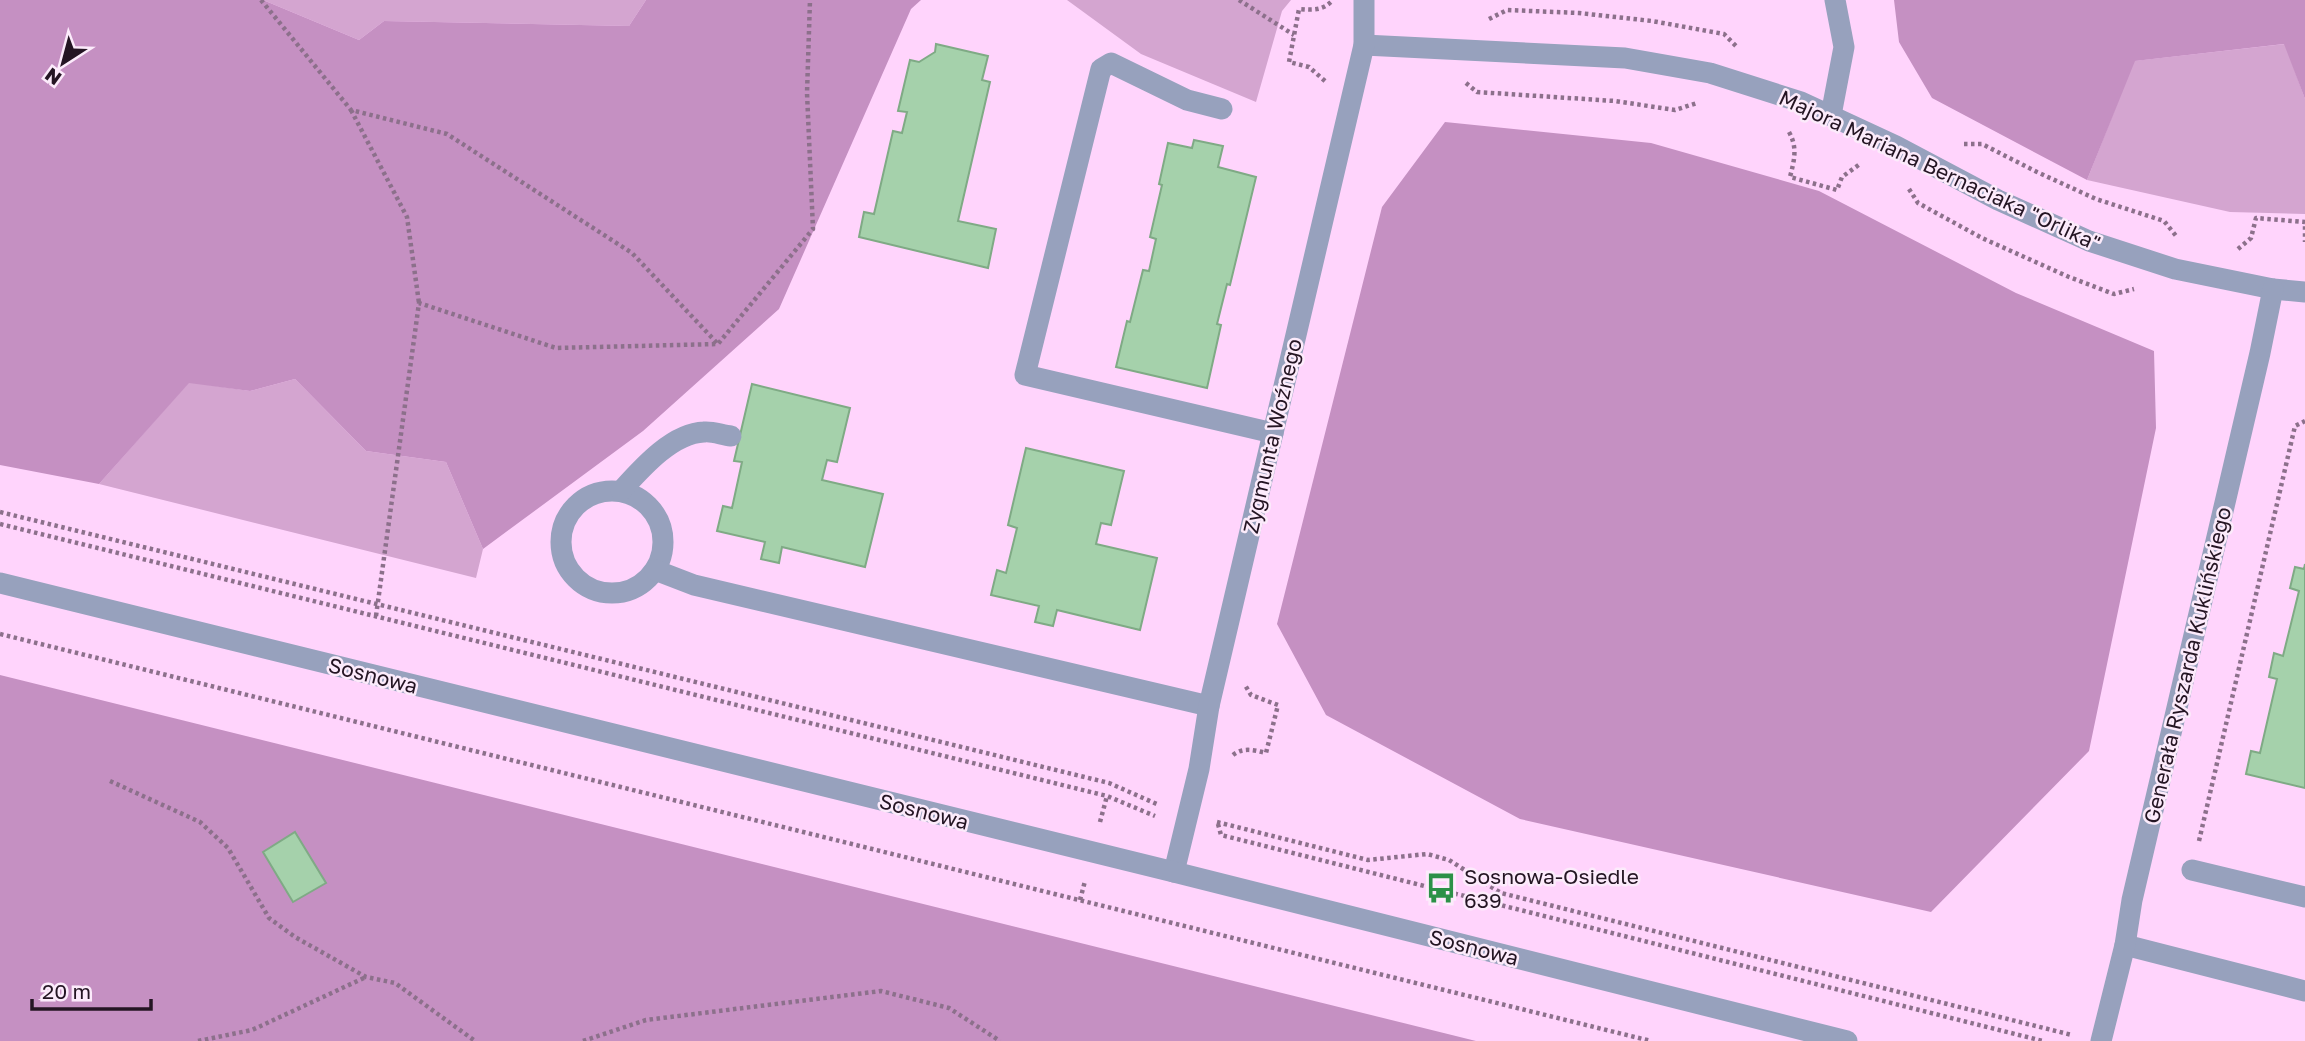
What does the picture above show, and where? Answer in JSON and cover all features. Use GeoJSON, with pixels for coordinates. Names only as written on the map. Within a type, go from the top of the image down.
{"type":"FeatureCollection","features":[{"type":"Feature","properties":{"kind":"street","name":"Zygmunta Woźnego"},"geometry":{"type":"LineString","coordinates":[[1174,872],[1190,808],[1209,706],[1364,45],[1364,0]]}},
{"type":"Feature","properties":{"kind":"street"},"geometry":{"type":"LineString","coordinates":[[1831,116],[1844,47],[1835,0]]}},
{"type":"Feature","properties":{"kind":"street","name":"Majora Mariana Bernaciaka \"Orlika\""},"geometry":{"type":"LineString","coordinates":[[1364,45],[1625,58],[1710,73],[1801,102],[1896,146],[1998,200],[2088,241],[2175,269],[2273,289],[2305,292]]}},
{"type":"Feature","properties":{"kind":"street"},"geometry":{"type":"LineString","coordinates":[[1222,109],[1187,100],[1111,63],[1101,69],[1026,375],[1273,433]]}},
{"type":"Feature","properties":{"kind":"street","name":"Generała Ryszarda Kuklińskiego"},"geometry":{"type":"LineString","coordinates":[[2093,1040],[2125,946],[2132,900],[2273,289]]}},
{"type":"Feature","properties":{"kind":"street"},"geometry":{"type":"LineString","coordinates":[[621,491],[646,464],[684,436],[705,431],[731,436]]}},
{"type":"Feature","properties":{"kind":"street"},"geometry":{"type":"LineString","coordinates":[[601,491],[621,491],[640,499],[654,512],[662,531],[662,551],[655,570],[641,584],[622,593],[602,593],[583,585],[569,571],[561,552],[561,532],[568,514],[582,499],[601,491]]}},
{"type":"Feature","properties":{"kind":"street"},"geometry":{"type":"LineString","coordinates":[[655,570],[694,585],[1209,706]]}},
{"type":"Feature","properties":{"kind":"street","name":"Sosnowa"},"geometry":{"type":"LineString","coordinates":[[0,583],[1847,1041]]}},
{"type":"Feature","properties":{"kind":"street"},"geometry":{"type":"LineString","coordinates":[[2192,870],[2305,898]]}},
{"type":"Feature","properties":{"kind":"street"},"geometry":{"type":"LineString","coordinates":[[2125,946],[2305,991]]}},
{"type":"Feature","properties":{"kind":"path"},"geometry":{"type":"LineString","coordinates":[[261,0],[351,110],[407,217],[419,303],[376,616]]}},
{"type":"Feature","properties":{"kind":"path"},"geometry":{"type":"LineString","coordinates":[[419,303],[556,348],[718,344],[813,229],[807,93],[810,0]]}},
{"type":"Feature","properties":{"kind":"path"},"geometry":{"type":"LineString","coordinates":[[1239,0],[1294,35]]}},
{"type":"Feature","properties":{"kind":"path"},"geometry":{"type":"LineString","coordinates":[[1455,75],[1477,92],[1615,101],[1675,110],[1702,101]]}},
{"type":"Feature","properties":{"kind":"path"},"geometry":{"type":"LineString","coordinates":[[351,110],[447,134],[632,253],[718,344]]}},
{"type":"Feature","properties":{"kind":"path"},"geometry":{"type":"LineString","coordinates":[[1783,128],[1790,132],[1795,143],[1790,177],[1837,190],[1842,177],[1860,164]]}},
{"type":"Feature","properties":{"kind":"path"},"geometry":{"type":"LineString","coordinates":[[1903,180],[1917,203],[2025,258],[2114,294],[2143,287]]}},
{"type":"Feature","properties":{"kind":"path"},"geometry":{"type":"LineString","coordinates":[[2192,870],[2295,426],[2305,421]]}},
{"type":"Feature","properties":{"kind":"path"},"geometry":{"type":"LineString","coordinates":[[0,512],[1109,783],[1161,806]]}},
{"type":"Feature","properties":{"kind":"path"},"geometry":{"type":"LineString","coordinates":[[0,524],[1107,796],[1154,816],[1167,796],[1218,822],[1368,860],[1427,854],[1450,860],[1501,893],[2093,1040]]}},
{"type":"Feature","properties":{"kind":"path"},"geometry":{"type":"LineString","coordinates":[[0,634],[1651,1041]]}},
{"type":"Feature","properties":{"kind":"path"},"geometry":{"type":"LineString","coordinates":[[1227,760],[1238,751],[1251,749],[1266,753],[1278,705],[1251,695],[1244,683]]}},
{"type":"Feature","properties":{"kind":"path"},"geometry":{"type":"LineString","coordinates":[[110,781],[200,822],[228,848],[270,918],[295,937],[366,977],[395,982],[475,1041]]}},
{"type":"Feature","properties":{"kind":"path"},"geometry":{"type":"LineString","coordinates":[[1190,808],[1214,808],[1221,835],[2043,1041]]}},
{"type":"Feature","properties":{"kind":"path"},"geometry":{"type":"LineString","coordinates":[[198,1041],[252,1030],[366,977]]}},
{"type":"Feature","properties":{"kind":"path"},"geometry":{"type":"LineString","coordinates":[[583,1041],[646,1020],[881,991],[949,1007],[1000,1041]]}},
{"type":"Feature","properties":{"kind":"shaded area"},"geometry":{"type":"Polygon","coordinates":[[[0,0],[263,0],[359,40],[384,21],[629,26],[646,0],[921,0],[911,9],[779,309],[643,431],[483,549],[446,462],[366,451],[295,379],[250,391],[189,383],[99,484],[0,465],[0,0]]]}},
{"type":"Feature","properties":{"kind":"shaded area"},"geometry":{"type":"Polygon","coordinates":[[[263,0],[646,0],[629,26],[384,21],[359,40],[263,0]]]}},
{"type":"Feature","properties":{"kind":"shaded area"},"geometry":{"type":"Polygon","coordinates":[[[1067,0],[1291,0],[1282,11],[1256,102],[1141,54],[1067,0]]]}},
{"type":"Feature","properties":{"kind":"shaded area"},"geometry":{"type":"Polygon","coordinates":[[[1894,0],[2305,0],[2305,99],[2284,44],[2135,61],[2087,180],[1932,98],[1899,42],[1894,0]]]}},
{"type":"Feature","properties":{"kind":"shaded area"},"geometry":{"type":"Polygon","coordinates":[[[2285,44],[2305,99],[2305,214],[2230,212],[2087,180],[2134,61],[2285,44]]]}},
{"type":"Feature","properties":{"kind":"shaded area"},"geometry":{"type":"Polygon","coordinates":[[[1445,122],[1651,143],[1819,191],[2016,293],[2154,351],[2156,428],[2089,751],[1931,912],[1520,819],[1326,715],[1277,624],[1382,207],[1445,122]]]}},
{"type":"Feature","properties":{"kind":"shaded area"},"geometry":{"type":"Polygon","coordinates":[[[295,379],[366,451],[446,462],[483,549],[476,578],[99,484],[189,382],[250,391],[295,379]]]}},
{"type":"Feature","properties":{"kind":"shaded area"},"geometry":{"type":"Polygon","coordinates":[[[0,675],[1476,1041],[0,1041],[0,675]]]}},
{"type":"Feature","properties":{"kind":"building"},"geometry":{"type":"Polygon","coordinates":[[[936,44],[988,56],[982,80],[990,82],[958,221],[996,229],[988,268],[859,237],[864,212],[874,214],[893,131],[902,133],[907,112],[898,111],[910,60],[919,62],[935,52],[936,44]]]}},
{"type":"Feature","properties":{"kind":"building"},"geometry":{"type":"Polygon","coordinates":[[[1194,140],[1223,146],[1218,167],[1256,177],[1230,285],[1227,284],[1217,324],[1221,325],[1207,388],[1116,367],[1143,270],[1149,271],[1156,239],[1150,237],[1168,143],[1192,148],[1194,140]]]}},
{"type":"Feature","properties":{"kind":"building"},"geometry":{"type":"Polygon","coordinates":[[[752,384],[850,408],[837,462],[827,460],[822,480],[883,494],[865,567],[782,547],[779,563],[761,559],[765,542],[717,531],[723,506],[732,508],[742,462],[734,461],[752,384]]]}},
{"type":"Feature","properties":{"kind":"building"},"geometry":{"type":"Polygon","coordinates":[[[1026,448],[1124,471],[1111,525],[1101,523],[1096,544],[1157,558],[1140,630],[1057,610],[1053,626],[1035,622],[1039,606],[991,595],[997,570],[1006,573],[1017,528],[1008,525],[1026,448]]]}},
{"type":"Feature","properties":{"kind":"building"},"geometry":{"type":"Polygon","coordinates":[[[2305,564],[2305,788],[2246,774],[2251,751],[2260,753],[2277,679],[2269,677],[2274,653],[2283,656],[2299,591],[2290,588],[2295,567],[2304,569],[2305,564]]]}},
{"type":"Feature","properties":{"kind":"building"},"geometry":{"type":"Polygon","coordinates":[[[295,832],[326,883],[293,902],[263,852],[295,832]]]}},
{"type":"Feature","properties":{"kind":"place","name":"Sosnowa-Osiedle 639"},"geometry":{"type":"Point","coordinates":[1441,888]}}]}
